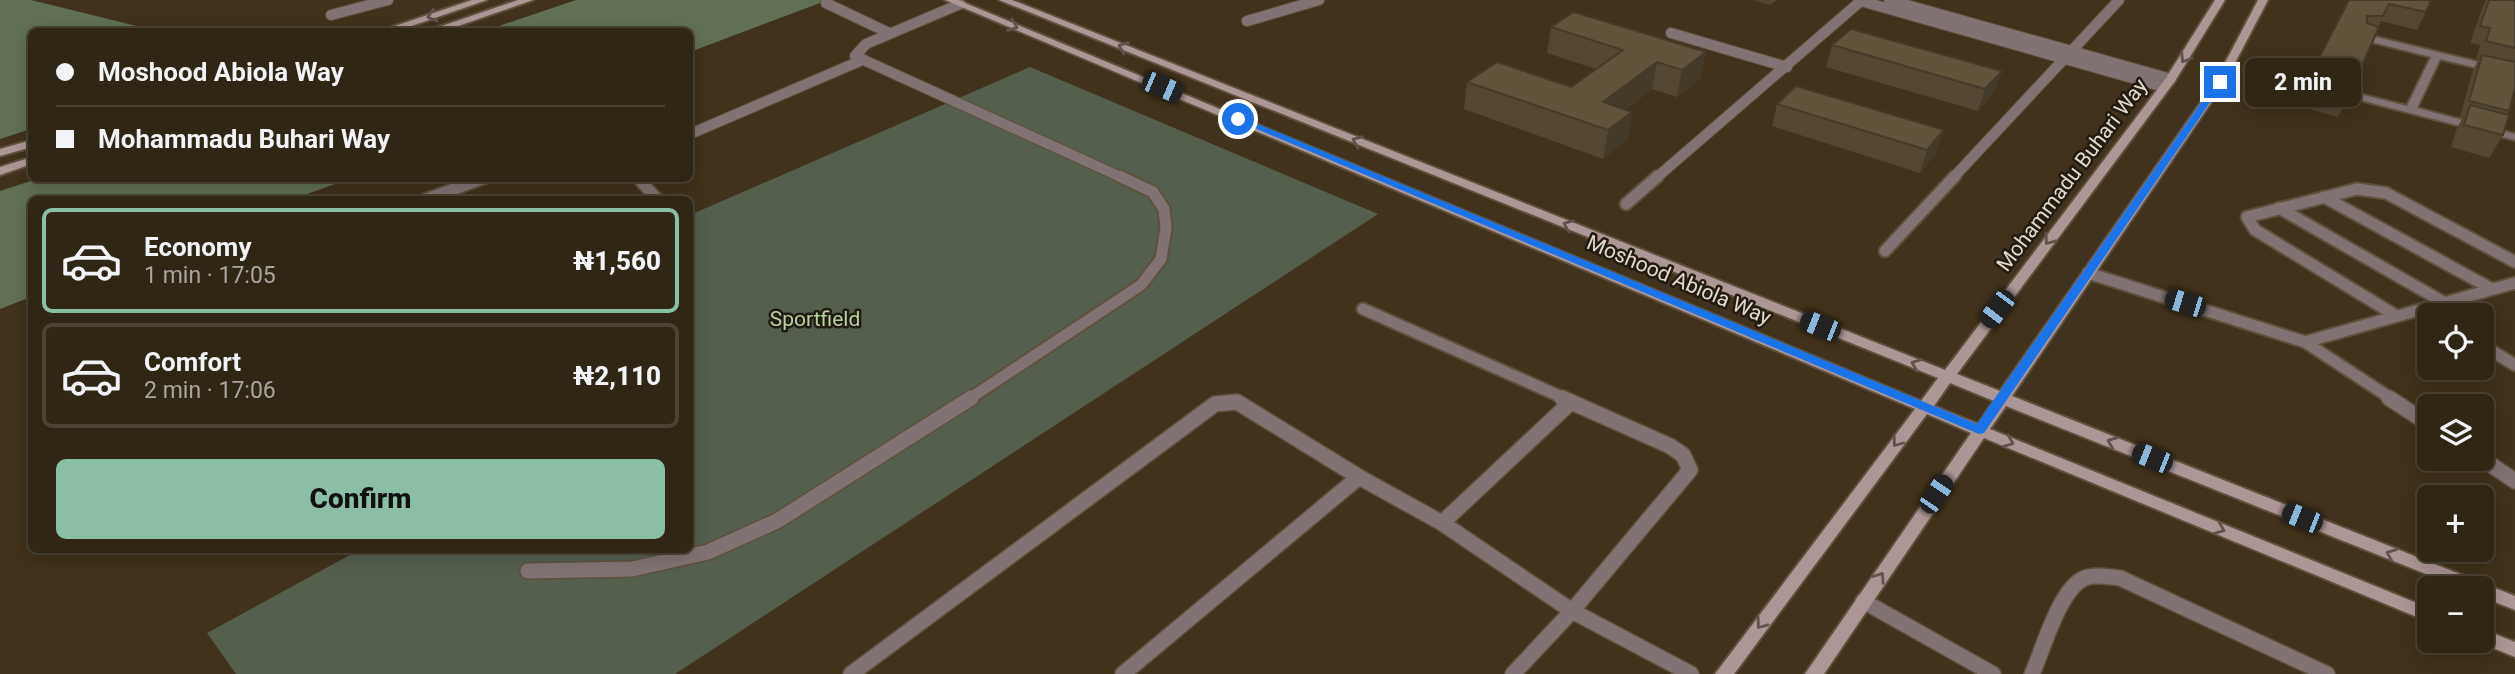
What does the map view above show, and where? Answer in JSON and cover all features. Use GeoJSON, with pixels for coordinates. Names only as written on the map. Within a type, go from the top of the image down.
{"type":"FeatureCollection","features":[{"type":"Feature","properties":{"kind":"main road"},"geometry":{"type":"LineString","coordinates":[[394,28],[482,0]]}},
{"type":"Feature","properties":{"kind":"main road"},"geometry":{"type":"LineString","coordinates":[[441,28],[528,0]]}},
{"type":"Feature","properties":{"kind":"main road","name":"Moshood Abiola Way"},"geometry":{"type":"LineString","coordinates":[[1004,0],[2447,576]]}},
{"type":"Feature","properties":{"kind":"main road","name":"Mohammadu Buhari Way"},"geometry":{"type":"LineString","coordinates":[[1724,674],[2168,83],[2220,0]]}},
{"type":"Feature","properties":{"kind":"main road"},"geometry":{"type":"LineString","coordinates":[[1814,674],[2220,82],[2263,0]]}},
{"type":"Feature","properties":{"kind":"main road","name":"Moshood Abiola Way"},"geometry":{"type":"LineString","coordinates":[[955,2],[1923,407],[2417,610]]}},
{"type":"Feature","properties":{"kind":"main road"},"geometry":{"type":"LineString","coordinates":[[1162,87],[1188,74]]}},
{"type":"Feature","properties":{"kind":"main road"},"geometry":{"type":"LineString","coordinates":[[0,153],[28,144]]}},
{"type":"Feature","properties":{"kind":"main road"},"geometry":{"type":"LineString","coordinates":[[0,171],[28,161]]}},
{"type":"Feature","properties":{"kind":"main road","name":"Moshood Abiola Way"},"geometry":{"type":"LineString","coordinates":[[2494,595],[2515,603]]}},
{"type":"Feature","properties":{"kind":"main road"},"geometry":{"type":"LineString","coordinates":[[2494,641],[2515,650]]}},
{"type":"Feature","properties":{"kind":"street"},"geometry":{"type":"LineString","coordinates":[[2364,37],[2515,74]]}},
{"type":"Feature","properties":{"kind":"street"},"geometry":{"type":"LineString","coordinates":[[2411,110],[2437,55]]}},
{"type":"Feature","properties":{"kind":"street"},"geometry":{"type":"LineString","coordinates":[[2352,95],[2515,137]]}},
{"type":"Feature","properties":{"kind":"lane"},"geometry":{"type":"LineString","coordinates":[[331,15],[388,0]]}},
{"type":"Feature","properties":{"kind":"lane"},"geometry":{"type":"LineString","coordinates":[[1247,22],[1319,0]]}},
{"type":"Feature","properties":{"kind":"lane"},"geometry":{"type":"LineString","coordinates":[[1889,0],[2068,55]]}},
{"type":"Feature","properties":{"kind":"lane"},"geometry":{"type":"LineString","coordinates":[[1885,251],[2119,0]]}},
{"type":"Feature","properties":{"kind":"lane"},"geometry":{"type":"LineString","coordinates":[[1626,204],[1861,1],[2168,83]]}},
{"type":"Feature","properties":{"kind":"lane"},"geometry":{"type":"LineString","coordinates":[[528,571],[632,569],[708,552],[777,521],[1073,333],[1141,285],[1161,258],[1166,228],[1164,209],[1153,192],[860,61],[855,56],[857,51],[889,33],[955,2]]}},
{"type":"Feature","properties":{"kind":"lane"},"geometry":{"type":"LineString","coordinates":[[826,3],[889,33]]}},
{"type":"Feature","properties":{"kind":"lane"},"geometry":{"type":"LineString","coordinates":[[1671,33],[1787,67]]}},
{"type":"Feature","properties":{"kind":"lane"},"geometry":{"type":"LineString","coordinates":[[693,133],[860,61]]}},
{"type":"Feature","properties":{"kind":"lane"},"geometry":{"type":"LineString","coordinates":[[435,196],[473,182]]}},
{"type":"Feature","properties":{"kind":"lane"},"geometry":{"type":"LineString","coordinates":[[642,182],[655,196]]}},
{"type":"Feature","properties":{"kind":"lane"},"geometry":{"type":"LineString","coordinates":[[2395,316],[2255,230],[2246,217],[2357,189],[2386,194],[2515,262]]}},
{"type":"Feature","properties":{"kind":"lane"},"geometry":{"type":"LineString","coordinates":[[2325,197],[2492,289]]}},
{"type":"Feature","properties":{"kind":"lane"},"geometry":{"type":"LineString","coordinates":[[2279,208],[2443,302],[2515,283]]}},
{"type":"Feature","properties":{"kind":"lane"},"geometry":{"type":"LineString","coordinates":[[2088,273],[2305,342],[2417,416]]}},
{"type":"Feature","properties":{"kind":"lane"},"geometry":{"type":"LineString","coordinates":[[1363,309],[1675,447],[1688,460],[1690,470],[1572,611],[1513,674]]}},
{"type":"Feature","properties":{"kind":"lane"},"geometry":{"type":"LineString","coordinates":[[2305,342],[2395,316],[2417,313]]}},
{"type":"Feature","properties":{"kind":"lane"},"geometry":{"type":"LineString","coordinates":[[2494,352],[2515,365]]}},
{"type":"Feature","properties":{"kind":"lane"},"geometry":{"type":"LineString","coordinates":[[851,674],[1215,404],[1237,402],[1359,477],[1442,523],[1572,611],[1691,674]]}},
{"type":"Feature","properties":{"kind":"lane"},"geometry":{"type":"LineString","coordinates":[[1442,523],[1571,402]]}},
{"type":"Feature","properties":{"kind":"lane"},"geometry":{"type":"LineString","coordinates":[[2494,467],[2515,481]]}},
{"type":"Feature","properties":{"kind":"lane"},"geometry":{"type":"LineString","coordinates":[[1123,674],[1334,501],[1359,477]]}},
{"type":"Feature","properties":{"kind":"lane"},"geometry":{"type":"LineString","coordinates":[[2032,674],[2068,594],[2080,580],[2097,576],[2120,578],[2328,674]]}},
{"type":"Feature","properties":{"kind":"lane"},"geometry":{"type":"LineString","coordinates":[[1863,601],[1993,674]]}},
{"type":"Feature","properties":{"kind":"green space"},"geometry":{"type":"Polygon","coordinates":[[[0,0],[31,0],[145,28],[28,28],[28,130],[0,139],[0,0]]]}},
{"type":"Feature","properties":{"kind":"green space"},"geometry":{"type":"Polygon","coordinates":[[[576,0],[828,0],[693,51],[693,28],[493,28],[576,0]]]}},
{"type":"Feature","properties":{"kind":"green space","name":"Sportfield"},"geometry":{"type":"Polygon","coordinates":[[[1030,67],[1378,214],[675,674],[236,674],[207,633],[354,553],[693,553],[693,214],[1030,67]]]}},
{"type":"Feature","properties":{"kind":"green space"},"geometry":{"type":"Polygon","coordinates":[[[28,182],[341,182],[301,196],[28,196],[28,298],[0,309],[0,191],[28,182]]]}},
{"type":"Feature","properties":{"kind":"building"},"geometry":{"type":"Polygon","coordinates":[[[2349,0],[2431,0],[2426,12],[2389,4],[2383,16],[2367,16],[2367,23],[2379,27],[2359,72],[2354,76],[2348,98],[2304,87],[2349,0]]]}},
{"type":"Feature","properties":{"kind":"building"},"geometry":{"type":"Polygon","coordinates":[[[2489,0],[2515,0],[2515,48],[2486,41],[2490,28],[2480,26],[2489,0]]]}},
{"type":"Feature","properties":{"kind":"building"},"geometry":{"type":"Polygon","coordinates":[[[1574,12],[1706,52],[1682,70],[1657,62],[1603,102],[1632,112],[1608,130],[1467,82],[1497,62],[1571,87],[1623,50],[1551,27],[1574,12]]]}},
{"type":"Feature","properties":{"kind":"building"},"geometry":{"type":"Polygon","coordinates":[[[1851,29],[2002,71],[1985,89],[1832,45],[1851,29]]]}},
{"type":"Feature","properties":{"kind":"building"},"geometry":{"type":"Polygon","coordinates":[[[2482,55],[2515,62],[2515,88],[2509,111],[2469,101],[2482,55]]]}},
{"type":"Feature","properties":{"kind":"building"},"geometry":{"type":"Polygon","coordinates":[[[1796,86],[1944,130],[1927,150],[1777,104],[1796,86]]]}},
{"type":"Feature","properties":{"kind":"building"},"geometry":{"type":"Polygon","coordinates":[[[2470,105],[2509,115],[2503,135],[2464,125],[2470,105]]]}},
{"type":"Feature","properties":{"kind":"route"},"geometry":{"type":"LineString","coordinates":[[1238,119],[1979,430],[2220,82]]}}]}
